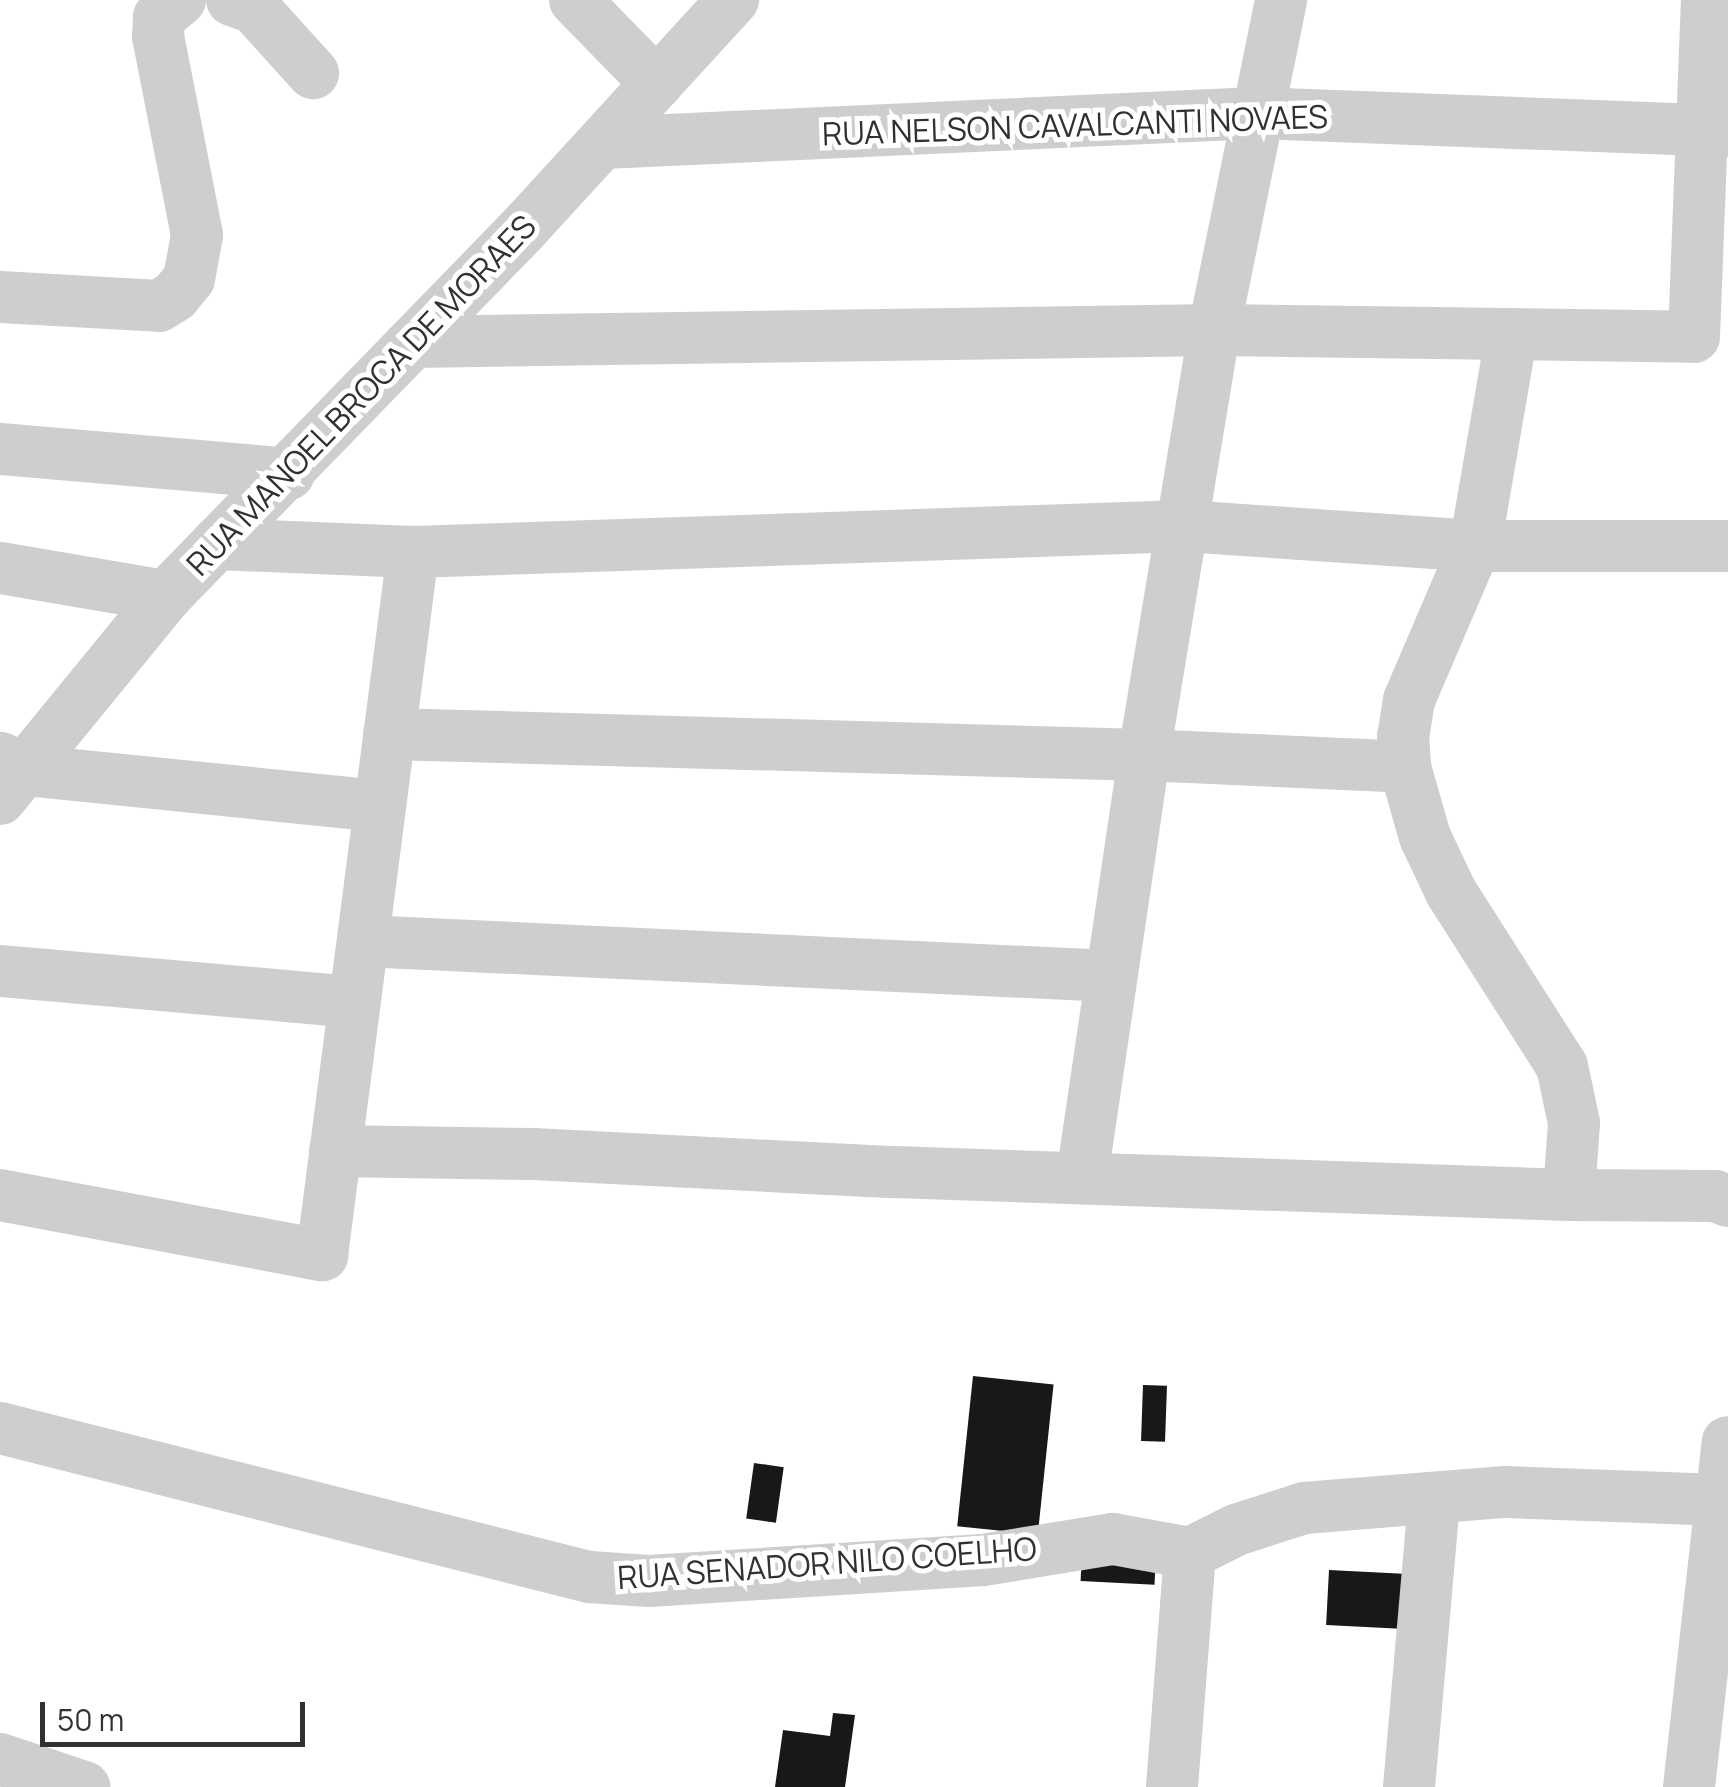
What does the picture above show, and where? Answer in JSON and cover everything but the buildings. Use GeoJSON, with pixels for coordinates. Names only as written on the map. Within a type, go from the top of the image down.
{"type":"FeatureCollection","features":[{"type":"Feature","properties":{"kind":"street"},"geometry":{"type":"LineString","coordinates":[[0,296],[132,308],[158,306],[175,296],[189,279],[196,235],[158,37],[159,18],[180,0]]}},
{"type":"Feature","properties":{"kind":"street"},"geometry":{"type":"LineString","coordinates":[[232,0],[254,8],[313,72]]}},
{"type":"Feature","properties":{"kind":"street"},"geometry":{"type":"LineString","coordinates":[[574,0],[656,84]]}},
{"type":"Feature","properties":{"kind":"street","name":"RUA MANOEL BROCA DE MORAES"},"geometry":{"type":"LineString","coordinates":[[8,775],[166,596],[289,474],[733,0]]}},
{"type":"Feature","properties":{"kind":"street"},"geometry":{"type":"LineString","coordinates":[[1082,1177],[1144,755],[1214,330],[1280,0]]}},
{"type":"Feature","properties":{"kind":"street"},"geometry":{"type":"LineString","coordinates":[[413,342],[1214,330],[1511,338],[1711,338],[1714,131],[1707,0]]}},
{"type":"Feature","properties":{"kind":"street","name":"RUA NELSON CAVALCANTI NOVAES"},"geometry":{"type":"LineString","coordinates":[[603,143],[1256,113],[1714,131]]}},
{"type":"Feature","properties":{"kind":"street"},"geometry":{"type":"LineString","coordinates":[[1511,338],[1475,546],[1409,700],[1403,736],[1405,767],[1425,838],[1451,892],[1562,1066],[1574,1123],[1570,1194]]}},
{"type":"Feature","properties":{"kind":"street"},"geometry":{"type":"LineString","coordinates":[[0,449],[289,474]]}},
{"type":"Feature","properties":{"kind":"street"},"geometry":{"type":"LineString","coordinates":[[216,544],[413,552],[1184,526],[1475,546],[1728,546]]}},
{"type":"Feature","properties":{"kind":"street"},"geometry":{"type":"LineString","coordinates":[[0,1195],[322,1255],[413,552]]}},
{"type":"Feature","properties":{"kind":"street"},"geometry":{"type":"LineString","coordinates":[[0,568],[166,596]]}},
{"type":"Feature","properties":{"kind":"street"},"geometry":{"type":"LineString","coordinates":[[389,734],[1144,755],[1405,767]]}},
{"type":"Feature","properties":{"kind":"street"},"geometry":{"type":"LineString","coordinates":[[8,775],[380,806]]}},
{"type":"Feature","properties":{"kind":"street"},"geometry":{"type":"LineString","coordinates":[[362,942],[1110,976]]}},
{"type":"Feature","properties":{"kind":"street"},"geometry":{"type":"LineString","coordinates":[[0,971],[355,1002]]}},
{"type":"Feature","properties":{"kind":"street"},"geometry":{"type":"LineString","coordinates":[[335,1151],[533,1154],[1082,1177],[1715,1196],[1728,1201]]}},
{"type":"Feature","properties":{"kind":"street","name":"RUA SENADOR NILO COELHO"},"geometry":{"type":"LineString","coordinates":[[0,1428],[589,1577],[649,1581],[983,1560],[1113,1539],[1190,1553]]}},
{"type":"Feature","properties":{"kind":"street"},"geometry":{"type":"LineString","coordinates":[[1689,1787],[1728,1442]]}},
{"type":"Feature","properties":{"kind":"street"},"geometry":{"type":"LineString","coordinates":[[1172,1787],[1190,1553],[1236,1530],[1304,1508],[1552,1491],[1724,1500]]}},
{"type":"Feature","properties":{"kind":"street"},"geometry":{"type":"LineString","coordinates":[[1409,1787],[1434,1499]]}},
{"type":"Feature","properties":{"kind":"street"},"geometry":{"type":"LineString","coordinates":[[0,1759],[84,1787]]}}]}
